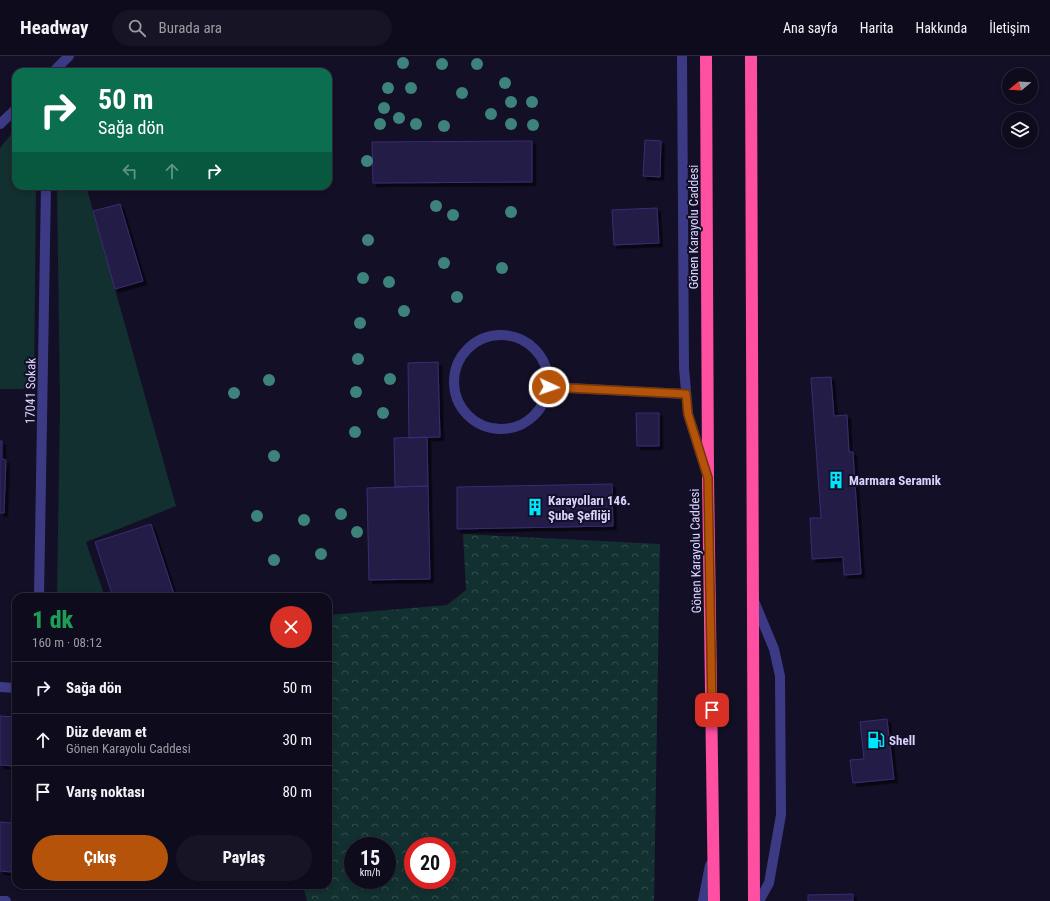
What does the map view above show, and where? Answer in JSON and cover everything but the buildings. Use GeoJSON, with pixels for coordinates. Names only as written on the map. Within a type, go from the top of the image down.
{"type":"FeatureCollection","features":[{"type":"Feature","properties":{"kind":"highway","name":"Gönen Karayolu Caddesi"},"geometry":{"type":"LineString","coordinates":[[706,56],[708,478],[714,901]]}},
{"type":"Feature","properties":{"kind":"highway"},"geometry":{"type":"LineString","coordinates":[[751,56],[754,901]]}},
{"type":"Feature","properties":{"kind":"street"},"geometry":{"type":"LineString","coordinates":[[57,68],[69,56]]}},
{"type":"Feature","properties":{"kind":"street"},"geometry":{"type":"LineString","coordinates":[[682,56],[684,360],[686,394],[688,414],[708,478]]}},
{"type":"Feature","properties":{"kind":"street"},"geometry":{"type":"LineString","coordinates":[[0,124],[12,113]]}},
{"type":"Feature","properties":{"kind":"street","name":"17041 Sokak"},"geometry":{"type":"LineString","coordinates":[[40,593],[46,190]]}},
{"type":"Feature","properties":{"kind":"street"},"geometry":{"type":"LineString","coordinates":[[504,335],[519,338],[532,346],[542,358],[548,371],[549,387],[544,403],[535,416],[522,425],[506,430],[490,429],[475,422],[464,411],[456,397],[454,381],[457,366],[464,353],[475,342],[489,336],[504,335]]}},
{"type":"Feature","properties":{"kind":"street"},"geometry":{"type":"LineString","coordinates":[[549,387],[686,394]]}},
{"type":"Feature","properties":{"kind":"street"},"geometry":{"type":"LineString","coordinates":[[753,600],[774,649],[780,676],[781,815],[769,883],[759,901]]}},
{"type":"Feature","properties":{"kind":"street"},"geometry":{"type":"LineString","coordinates":[[0,687],[12,688]]}},
{"type":"Feature","properties":{"kind":"street"},"geometry":{"type":"LineString","coordinates":[[703,901],[713,849]]}},
{"type":"Feature","properties":{"kind":"street"},"geometry":{"type":"LineString","coordinates":[[0,900],[6,901]]}},
{"type":"Feature","properties":{"kind":"green space"},"geometry":{"type":"Polygon","coordinates":[[[12,133],[12,190],[36,190],[34,389],[0,389],[0,148],[12,133]]]}},
{"type":"Feature","properties":{"kind":"green space"},"geometry":{"type":"Polygon","coordinates":[[[57,190],[87,190],[176,506],[86,542],[104,593],[57,593],[60,405],[57,190]]]}},
{"type":"Feature","properties":{"kind":"green space"},"geometry":{"type":"Polygon","coordinates":[[[463,534],[660,544],[654,901],[307,901],[304,889],[332,889],[332,615],[447,605],[466,590],[463,534]]]}},
{"type":"Feature","properties":{"kind":"place","name":"Marmara Seramik"},"geometry":{"type":"Point","coordinates":[836,480]}},
{"type":"Feature","properties":{"kind":"place","name":"Karayolları 146. Şube Şefliği"},"geometry":{"type":"Point","coordinates":[535,507]}},
{"type":"Feature","properties":{"kind":"place","name":"Shell"},"geometry":{"type":"Point","coordinates":[876,740]}},
{"type":"Feature","properties":{"kind":"route"},"geometry":{"type":"LineString","coordinates":[[549,387],[686,394],[688,414],[708,478],[712,710]]}}]}
